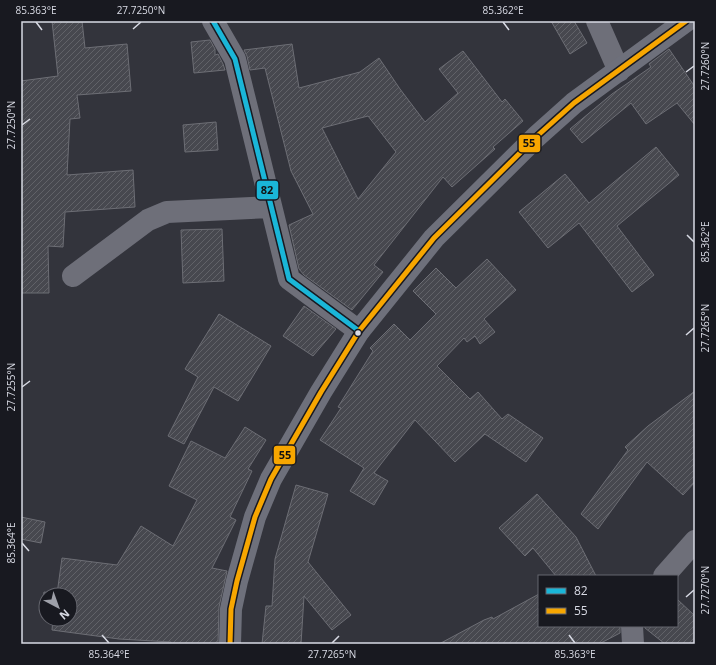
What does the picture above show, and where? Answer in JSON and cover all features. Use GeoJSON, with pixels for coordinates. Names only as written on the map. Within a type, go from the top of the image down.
{"type":"FeatureCollection","features":[{"type":"Feature","properties":{"kind":"main road"},"geometry":{"type":"LineString","coordinates":[[230,644],[231,609],[237,581],[256,517],[272,479],[321,392],[359,331],[434,238],[536,137],[574,103],[686,21]]}},
{"type":"Feature","properties":{"kind":"street"},"geometry":{"type":"LineString","coordinates":[[213,21],[235,59],[288,279],[359,331]]}},
{"type":"Feature","properties":{"kind":"street"},"geometry":{"type":"LineString","coordinates":[[597,21],[619,71]]}},
{"type":"Feature","properties":{"kind":"street"},"geometry":{"type":"LineString","coordinates":[[73,276],[148,220],[167,212],[271,207]]}},
{"type":"Feature","properties":{"kind":"street"},"geometry":{"type":"LineString","coordinates":[[665,575],[695,541]]}},
{"type":"Feature","properties":{"kind":"street"},"geometry":{"type":"LineString","coordinates":[[632,627],[633,644]]}},
{"type":"Feature","properties":{"kind":"building"},"geometry":{"type":"Polygon","coordinates":[[[52,21],[82,21],[85,48],[127,44],[131,91],[77,95],[80,118],[70,119],[67,175],[133,170],[135,207],[65,212],[63,247],[48,246],[49,293],[21,293],[21,81],[58,76],[52,21]]]}},
{"type":"Feature","properties":{"kind":"building"},"geometry":{"type":"Polygon","coordinates":[[[551,21],[574,21],[587,43],[570,54],[551,21]]]}},
{"type":"Feature","properties":{"kind":"building"},"geometry":{"type":"Polygon","coordinates":[[[210,40],[215,49],[215,55],[218,54],[225,70],[194,73],[191,42],[210,40]]]}},
{"type":"Feature","properties":{"kind":"building"},"geometry":{"type":"Polygon","coordinates":[[[292,44],[299,88],[360,72],[379,58],[425,122],[458,93],[439,69],[463,51],[502,102],[505,99],[523,121],[493,147],[495,149],[452,187],[443,177],[374,265],[383,272],[352,310],[304,275],[299,269],[289,225],[313,214],[291,171],[265,68],[250,70],[244,50],[292,44]],[[368,116],[322,128],[358,199],[396,152],[368,116]]]}},
{"type":"Feature","properties":{"kind":"building"},"geometry":{"type":"Polygon","coordinates":[[[669,49],[695,87],[695,125],[677,103],[646,124],[631,103],[582,143],[570,129],[612,94],[651,67],[649,64],[669,49]]]}},
{"type":"Feature","properties":{"kind":"building"},"geometry":{"type":"Polygon","coordinates":[[[216,122],[218,150],[185,152],[183,125],[216,122]]]}},
{"type":"Feature","properties":{"kind":"building"},"geometry":{"type":"Polygon","coordinates":[[[656,147],[679,175],[617,226],[654,275],[632,292],[579,223],[548,248],[519,212],[565,174],[589,203],[656,147]]]}},
{"type":"Feature","properties":{"kind":"building"},"geometry":{"type":"Polygon","coordinates":[[[222,229],[224,281],[183,283],[181,230],[222,229]]]}},
{"type":"Feature","properties":{"kind":"building"},"geometry":{"type":"Polygon","coordinates":[[[487,259],[516,290],[484,319],[495,332],[480,344],[475,336],[467,342],[464,338],[437,366],[470,399],[478,392],[502,419],[508,414],[543,438],[526,462],[485,434],[455,462],[415,420],[374,473],[388,481],[374,505],[350,491],[364,468],[320,440],[341,408],[338,407],[373,351],[370,348],[394,324],[410,340],[436,314],[413,291],[436,268],[456,288],[487,259]]]}},
{"type":"Feature","properties":{"kind":"building"},"geometry":{"type":"Polygon","coordinates":[[[304,306],[336,329],[313,356],[283,336],[304,306]]]}},
{"type":"Feature","properties":{"kind":"building"},"geometry":{"type":"Polygon","coordinates":[[[219,314],[271,346],[238,401],[214,387],[184,444],[168,436],[198,377],[185,369],[219,314]]]}},
{"type":"Feature","properties":{"kind":"building"},"geometry":{"type":"Polygon","coordinates":[[[695,391],[695,482],[683,495],[647,462],[598,529],[581,514],[628,450],[625,447],[648,426],[695,391]]]}},
{"type":"Feature","properties":{"kind":"building"},"geometry":{"type":"Polygon","coordinates":[[[245,427],[266,440],[248,469],[252,471],[230,517],[236,520],[212,568],[227,571],[219,607],[218,644],[171,644],[171,642],[119,639],[52,630],[52,627],[78,627],[78,587],[58,587],[62,558],[117,565],[141,526],[173,546],[197,500],[169,486],[191,441],[225,458],[245,427]]]}},
{"type":"Feature","properties":{"kind":"building"},"geometry":{"type":"Polygon","coordinates":[[[296,485],[328,494],[308,562],[351,615],[332,630],[304,596],[301,644],[262,644],[266,606],[272,606],[275,559],[296,485]]]}},
{"type":"Feature","properties":{"kind":"building"},"geometry":{"type":"Polygon","coordinates":[[[537,494],[576,537],[595,575],[555,575],[533,548],[525,556],[499,528],[537,494]]]}},
{"type":"Feature","properties":{"kind":"building"},"geometry":{"type":"Polygon","coordinates":[[[21,517],[45,522],[41,543],[21,539],[21,517]]]}},
{"type":"Feature","properties":{"kind":"building"},"geometry":{"type":"Polygon","coordinates":[[[538,595],[538,627],[620,627],[620,633],[599,644],[439,644],[484,620],[492,617],[493,619],[538,595]]]}},
{"type":"Feature","properties":{"kind":"building"},"geometry":{"type":"Polygon","coordinates":[[[678,600],[695,616],[695,644],[665,644],[645,628],[678,627],[678,600]]]}},
{"type":"Feature","properties":{"kind":"transit line","name":"82"},"geometry":{"type":"LineString","coordinates":[[213,21],[235,59],[289,279],[359,331]]}},
{"type":"Feature","properties":{"kind":"transit line","name":"55"},"geometry":{"type":"LineString","coordinates":[[230,644],[231,609],[237,581],[255,517],[271,479],[321,392],[359,331],[434,238],[536,137],[574,103],[686,21]]}}]}
